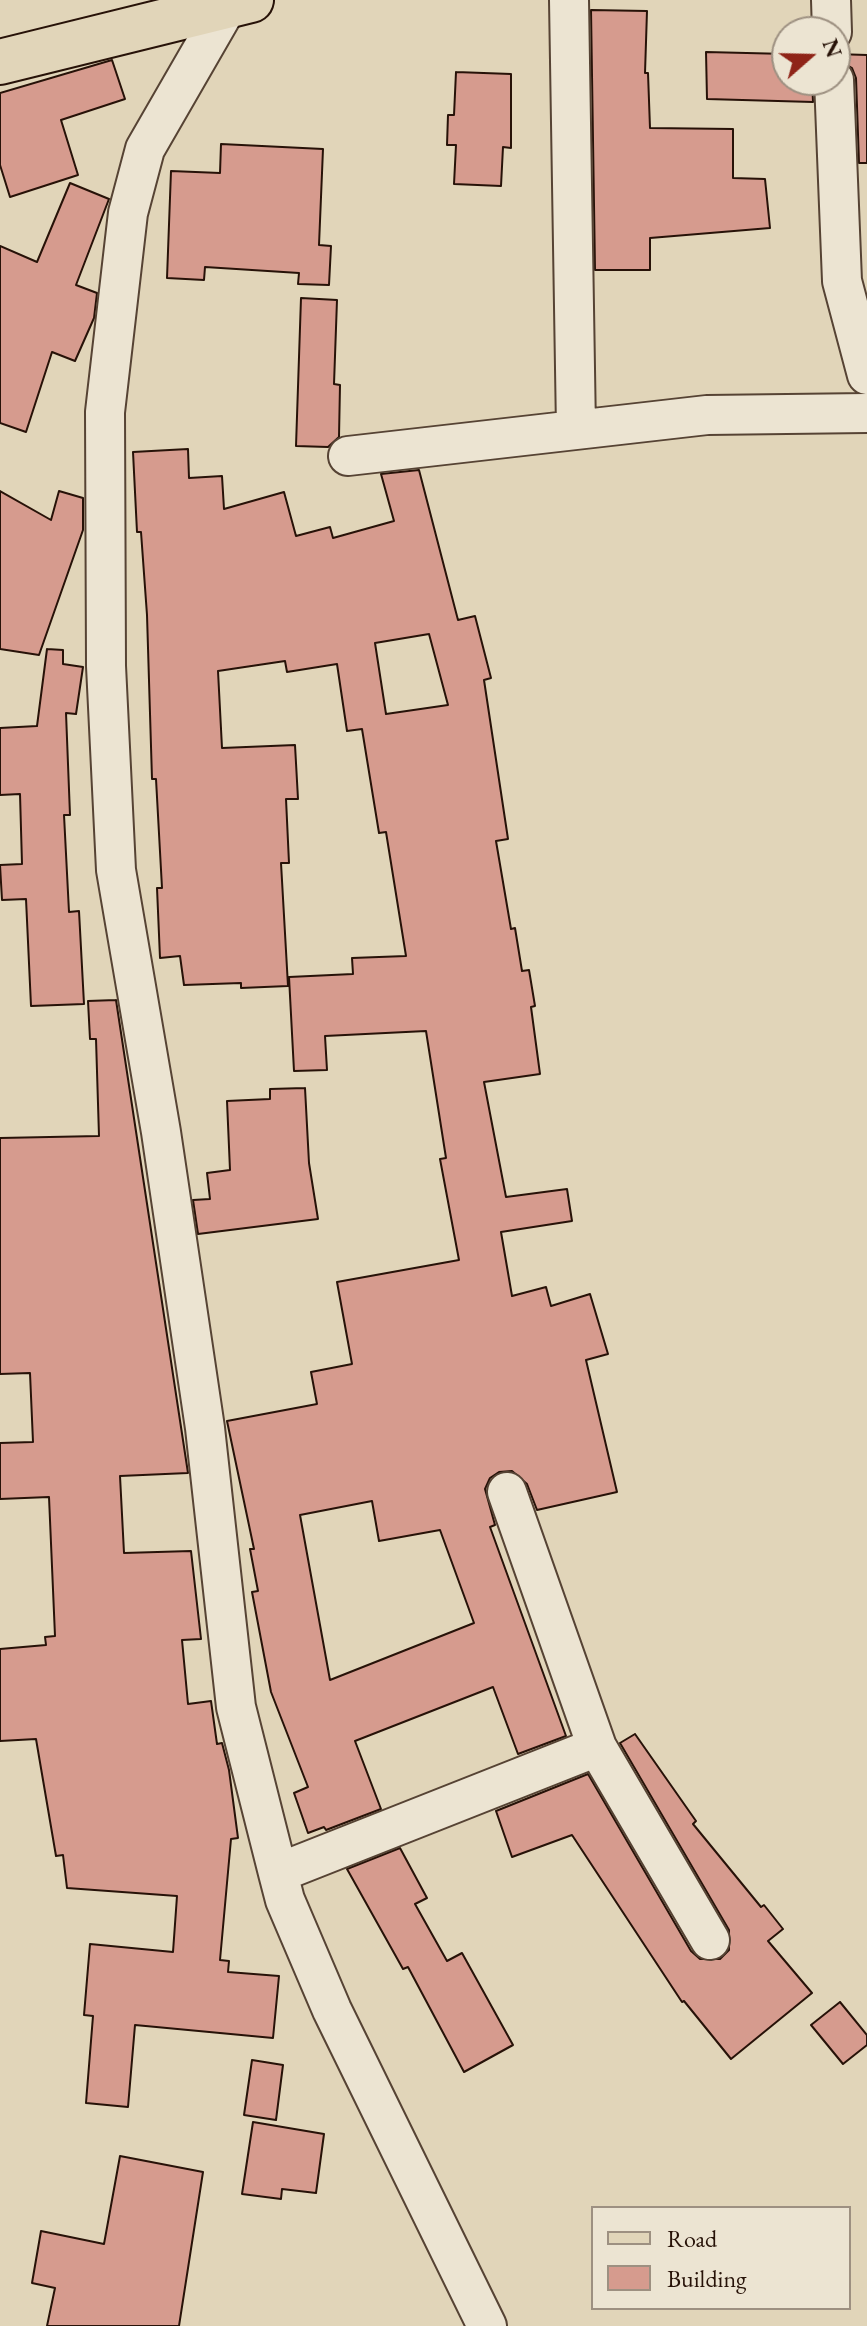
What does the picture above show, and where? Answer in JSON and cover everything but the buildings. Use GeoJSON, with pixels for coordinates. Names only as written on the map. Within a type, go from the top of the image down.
{"type":"FeatureCollection","features":[{"type":"Feature","properties":{"kind":"main road"},"geometry":{"type":"LineString","coordinates":[[0,62],[240,3]]}},
{"type":"Feature","properties":{"kind":"street"},"geometry":{"type":"LineString","coordinates":[[569,0],[576,429]]}},
{"type":"Feature","properties":{"kind":"street"},"geometry":{"type":"LineString","coordinates":[[240,3],[145,149],[128,213],[105,412],[106,666],[116,870],[161,1132],[203,1412],[236,1707],[278,1873],[285,1900],[332,2010],[487,2326]]}},
{"type":"Feature","properties":{"kind":"street"},"geometry":{"type":"LineString","coordinates":[[835,96],[842,281],[867,375]]}},
{"type":"Feature","properties":{"kind":"street"},"geometry":{"type":"LineString","coordinates":[[348,456],[707,415],[867,413]]}},
{"type":"Feature","properties":{"kind":"street"},"geometry":{"type":"LineString","coordinates":[[507,1492],[597,1747],[710,1940]]}},
{"type":"Feature","properties":{"kind":"street"},"geometry":{"type":"LineString","coordinates":[[278,1873],[597,1747]]}}]}
